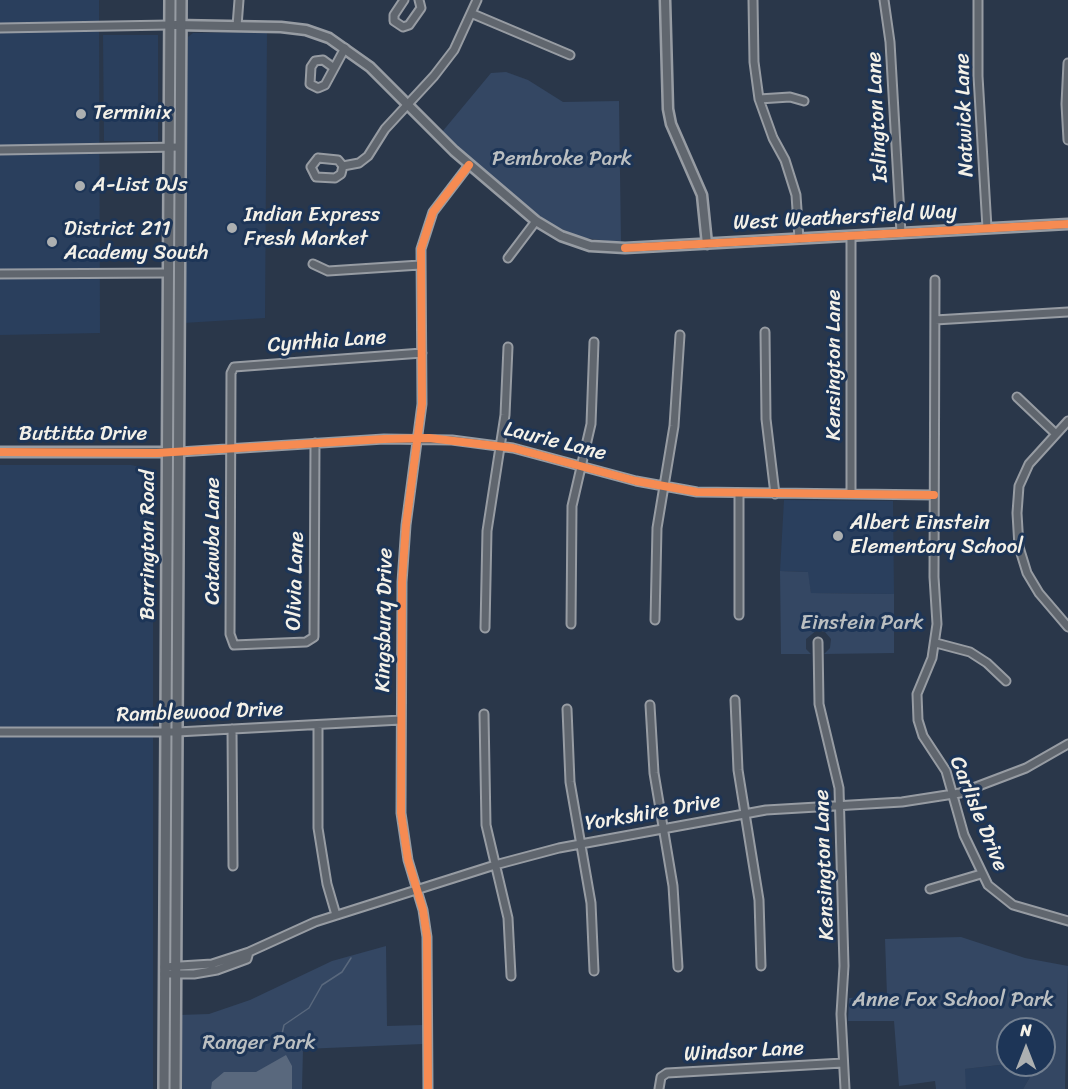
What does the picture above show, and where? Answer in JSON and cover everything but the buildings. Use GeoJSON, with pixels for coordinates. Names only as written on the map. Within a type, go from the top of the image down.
{"type":"FeatureCollection","features":[{"type":"Feature","properties":{"kind":"main road","name":"Barrington Road"},"geometry":{"type":"LineString","coordinates":[[164,1089],[170,0]]}},
{"type":"Feature","properties":{"kind":"main road","name":"Barrington Road"},"geometry":{"type":"LineString","coordinates":[[175,1089],[181,0]]}},
{"type":"Feature","properties":{"kind":"street"},"geometry":{"type":"LineString","coordinates":[[237,26],[239,0]]}},
{"type":"Feature","properties":{"kind":"street"},"geometry":{"type":"LineString","coordinates":[[404,0],[394,15],[394,21],[403,27],[409,25],[421,9],[419,0]]}},
{"type":"Feature","properties":{"kind":"street"},"geometry":{"type":"LineString","coordinates":[[343,166],[359,163],[368,156],[386,129],[454,50],[473,14],[477,0]]}},
{"type":"Feature","properties":{"kind":"street"},"geometry":{"type":"LineString","coordinates":[[664,0],[668,109],[671,124],[702,195],[707,244]]}},
{"type":"Feature","properties":{"kind":"street"},"geometry":{"type":"LineString","coordinates":[[753,0],[754,62],[759,99],[773,138],[785,160],[796,195],[799,239]]}},
{"type":"Feature","properties":{"kind":"street","name":"Islington Lane"},"geometry":{"type":"LineString","coordinates":[[884,0],[890,42],[902,233]]}},
{"type":"Feature","properties":{"kind":"street","name":"Natwick Lane"},"geometry":{"type":"LineString","coordinates":[[978,0],[978,76],[987,228]]}},
{"type":"Feature","properties":{"kind":"street"},"geometry":{"type":"LineString","coordinates":[[473,14],[570,55]]}},
{"type":"Feature","properties":{"kind":"street","name":"West Weathersfield Way"},"geometry":{"type":"LineString","coordinates":[[170,25],[281,27],[306,30],[345,48],[370,67],[469,165],[536,221],[561,236],[600,248],[1068,224]]}},
{"type":"Feature","properties":{"kind":"street"},"geometry":{"type":"LineString","coordinates":[[0,28],[170,25]]}},
{"type":"Feature","properties":{"kind":"street"},"geometry":{"type":"LineString","coordinates":[[334,68],[345,48]]}},
{"type":"Feature","properties":{"kind":"street"},"geometry":{"type":"LineString","coordinates":[[1068,63],[1068,140]]}},
{"type":"Feature","properties":{"kind":"street"},"geometry":{"type":"LineString","coordinates":[[759,99],[790,97],[804,101]]}},
{"type":"Feature","properties":{"kind":"street"},"geometry":{"type":"LineString","coordinates":[[0,150],[180,147]]}},
{"type":"Feature","properties":{"kind":"street"},"geometry":{"type":"LineString","coordinates":[[318,158],[335,159],[343,166],[341,174],[335,178],[316,177],[310,167],[318,158]]}},
{"type":"Feature","properties":{"kind":"street","name":"Kingsbury Drive"},"geometry":{"type":"LineString","coordinates":[[428,1089],[428,946],[425,920],[408,860],[402,824],[403,559],[419,438],[422,241],[433,212],[469,165]]}},
{"type":"Feature","properties":{"kind":"street"},"geometry":{"type":"LineString","coordinates":[[508,258],[536,221]]}},
{"type":"Feature","properties":{"kind":"street","name":"Kensington Lane"},"geometry":{"type":"LineString","coordinates":[[851,236],[851,494]]}},
{"type":"Feature","properties":{"kind":"street"},"geometry":{"type":"LineString","coordinates":[[313,264],[328,271],[420,265]]}},
{"type":"Feature","properties":{"kind":"street"},"geometry":{"type":"LineString","coordinates":[[0,274],[168,273]]}},
{"type":"Feature","properties":{"kind":"street","name":"Carlisle Drive"},"geometry":{"type":"LineString","coordinates":[[935,280],[936,643],[917,694],[916,713],[923,736],[946,771],[964,835],[981,874],[1004,900],[1023,909],[1068,921]]}},
{"type":"Feature","properties":{"kind":"street"},"geometry":{"type":"LineString","coordinates":[[935,320],[1068,312]]}},
{"type":"Feature","properties":{"kind":"street"},"geometry":{"type":"LineString","coordinates":[[765,332],[766,419],[775,494]]}},
{"type":"Feature","properties":{"kind":"street"},"geometry":{"type":"LineString","coordinates":[[656,620],[657,538],[678,396],[680,335]]}},
{"type":"Feature","properties":{"kind":"street"},"geometry":{"type":"LineString","coordinates":[[571,624],[572,514],[592,415],[594,342]]}},
{"type":"Feature","properties":{"kind":"street"},"geometry":{"type":"LineString","coordinates":[[485,628],[487,531],[501,446],[508,347]]}},
{"type":"Feature","properties":{"kind":"street","name":"Cynthia Lane"},"geometry":{"type":"LineString","coordinates":[[234,367],[422,353]]}},
{"type":"Feature","properties":{"kind":"street","name":"Catawba Lane"},"geometry":{"type":"LineString","coordinates":[[232,643],[231,448],[234,367]]}},
{"type":"Feature","properties":{"kind":"street"},"geometry":{"type":"LineString","coordinates":[[1017,397],[1056,434]]}},
{"type":"Feature","properties":{"kind":"street"},"geometry":{"type":"LineString","coordinates":[[1068,421],[1029,464],[1021,480],[1017,502],[1018,540],[1023,563],[1032,583],[1068,627]]}},
{"type":"Feature","properties":{"kind":"street","name":"Laurie Lane"},"geometry":{"type":"LineString","coordinates":[[166,452],[419,438],[501,446],[663,487],[739,494],[934,495]]}},
{"type":"Feature","properties":{"kind":"street","name":"Olivia Lane"},"geometry":{"type":"LineString","coordinates":[[232,643],[237,646],[306,642],[314,637],[315,443]]}},
{"type":"Feature","properties":{"kind":"street","name":"Buttitta Drive"},"geometry":{"type":"LineString","coordinates":[[0,452],[166,452]]}},
{"type":"Feature","properties":{"kind":"street"},"geometry":{"type":"LineString","coordinates":[[739,494],[739,615]]}},
{"type":"Feature","properties":{"kind":"street","name":"Kensington Lane"},"geometry":{"type":"LineString","coordinates":[[818,642],[819,704],[837,769],[840,804],[844,966],[841,1014],[844,1089]]}},
{"type":"Feature","properties":{"kind":"street"},"geometry":{"type":"LineString","coordinates":[[936,643],[970,652],[987,663],[1006,681]]}},
{"type":"Feature","properties":{"kind":"street"},"geometry":{"type":"LineString","coordinates":[[735,700],[735,745],[759,900],[761,966]]}},
{"type":"Feature","properties":{"kind":"street"},"geometry":{"type":"LineString","coordinates":[[650,705],[654,773],[674,894],[678,967]]}},
{"type":"Feature","properties":{"kind":"street"},"geometry":{"type":"LineString","coordinates":[[567,709],[571,790],[591,903],[594,971]]}},
{"type":"Feature","properties":{"kind":"street"},"geometry":{"type":"LineString","coordinates":[[484,714],[484,810],[508,918],[511,976]]}},
{"type":"Feature","properties":{"kind":"street","name":"Ramblewood Drive"},"geometry":{"type":"LineString","coordinates":[[0,732],[177,732],[401,720]]}},
{"type":"Feature","properties":{"kind":"street"},"geometry":{"type":"LineString","coordinates":[[318,725],[318,828],[325,875],[336,915]]}},
{"type":"Feature","properties":{"kind":"street"},"geometry":{"type":"LineString","coordinates":[[232,729],[233,866]]}},
{"type":"Feature","properties":{"kind":"street","name":"Yorkshire Drive"},"geometry":{"type":"LineString","coordinates":[[164,970],[217,970],[247,958],[249,952],[295,929],[495,865],[579,843],[745,813],[840,804],[902,802],[953,794],[1016,773],[1068,744]]}},
{"type":"Feature","properties":{"kind":"street"},"geometry":{"type":"LineString","coordinates":[[930,889],[960,883],[981,874]]}},
{"type":"Feature","properties":{"kind":"street","name":"Windsor Lane"},"geometry":{"type":"LineString","coordinates":[[659,1089],[661,1077],[667,1073],[843,1063]]}},
{"type":"Feature","properties":{"kind":"shaded area"},"geometry":{"type":"Polygon","coordinates":[[[0,0],[99,0],[100,333],[0,335],[0,0]]]}},
{"type":"Feature","properties":{"kind":"shaded area"},"geometry":{"type":"Polygon","coordinates":[[[267,32],[265,318],[183,323],[188,37],[193,33],[267,32]]]}},
{"type":"Feature","properties":{"kind":"shaded area"},"geometry":{"type":"Polygon","coordinates":[[[103,35],[158,35],[158,141],[104,141],[103,35]]]}},
{"type":"Feature","properties":{"kind":"shaded area"},"geometry":{"type":"Polygon","coordinates":[[[0,465],[131,465],[150,469],[153,475],[153,1089],[0,1089],[0,465]]]}},
{"type":"Feature","properties":{"kind":"shaded area","name":"Albert Einstein Elementary School"},"geometry":{"type":"Polygon","coordinates":[[[784,500],[893,501],[894,594],[811,593],[807,572],[780,571],[784,500]]]}},
{"type":"Feature","properties":{"kind":"shaded area"},"geometry":{"type":"Polygon","coordinates":[[[286,1055],[292,1066],[292,1089],[211,1089],[212,1082],[224,1072],[256,1072],[286,1055]]]}},
{"type":"Feature","properties":{"kind":"shaded area"},"geometry":{"type":"Polygon","coordinates":[[[996,1065],[996,1077],[1030,1077],[1023,1089],[966,1089],[964,1069],[996,1065]]]}},
{"type":"Feature","properties":{"kind":"green space","name":"Pembroke Park"},"geometry":{"type":"Polygon","coordinates":[[[506,72],[528,80],[563,102],[619,101],[621,243],[579,237],[547,222],[442,132],[491,73],[506,72]]]}},
{"type":"Feature","properties":{"kind":"green space","name":"Einstein Park"},"geometry":{"type":"Polygon","coordinates":[[[780,571],[808,572],[811,593],[894,594],[894,653],[824,654],[830,648],[831,639],[825,632],[817,630],[806,639],[806,649],[811,654],[781,654],[780,571]]]}},
{"type":"Feature","properties":{"kind":"green space","name":"Anne Fox School Park"},"geometry":{"type":"Polygon","coordinates":[[[961,937],[1025,958],[1068,966],[1065,1089],[1023,1089],[1030,1077],[1056,1077],[1056,1017],[996,1017],[996,1065],[965,1069],[966,1089],[936,1089],[935,1081],[899,1086],[894,1021],[848,1021],[849,998],[887,996],[885,939],[961,937]]]}},
{"type":"Feature","properties":{"kind":"green space","name":"Ranger Park"},"geometry":{"type":"Polygon","coordinates":[[[386,946],[387,1026],[423,1025],[423,1044],[303,1049],[302,1089],[179,1089],[179,1015],[209,1014],[250,1000],[332,961],[386,946]]]}},
{"type":"Feature","properties":{"kind":"waterway"},"geometry":{"type":"LineString","coordinates":[[282,1034],[284,1025],[309,1008],[322,985],[342,972],[351,958]]}},
{"type":"Feature","properties":{"kind":"cycle path"},"geometry":{"type":"LineString","coordinates":[[428,1089],[427,937],[423,910],[408,860],[401,813],[402,582],[406,525],[422,404],[421,249],[433,212],[469,165]]}},
{"type":"Feature","properties":{"kind":"cycle path"},"geometry":{"type":"LineString","coordinates":[[625,248],[1068,224]]}},
{"type":"Feature","properties":{"kind":"cycle path"},"geometry":{"type":"LineString","coordinates":[[0,452],[157,453],[429,438],[513,448],[636,481],[697,492],[934,495]]}},
{"type":"Feature","properties":{"kind":"place","name":"Terminix"},"geometry":{"type":"Point","coordinates":[81,114]}},
{"type":"Feature","properties":{"kind":"place","name":"A-List DJs"},"geometry":{"type":"Point","coordinates":[80,186]}},
{"type":"Feature","properties":{"kind":"place","name":"Indian Express Fresh Market"},"geometry":{"type":"Point","coordinates":[232,228]}},
{"type":"Feature","properties":{"kind":"place","name":"District 211 Academy South"},"geometry":{"type":"Point","coordinates":[52,242]}},
{"type":"Feature","properties":{"kind":"place","name":"Albert Einstein Elementary School"},"geometry":{"type":"Point","coordinates":[838,536]}}]}
